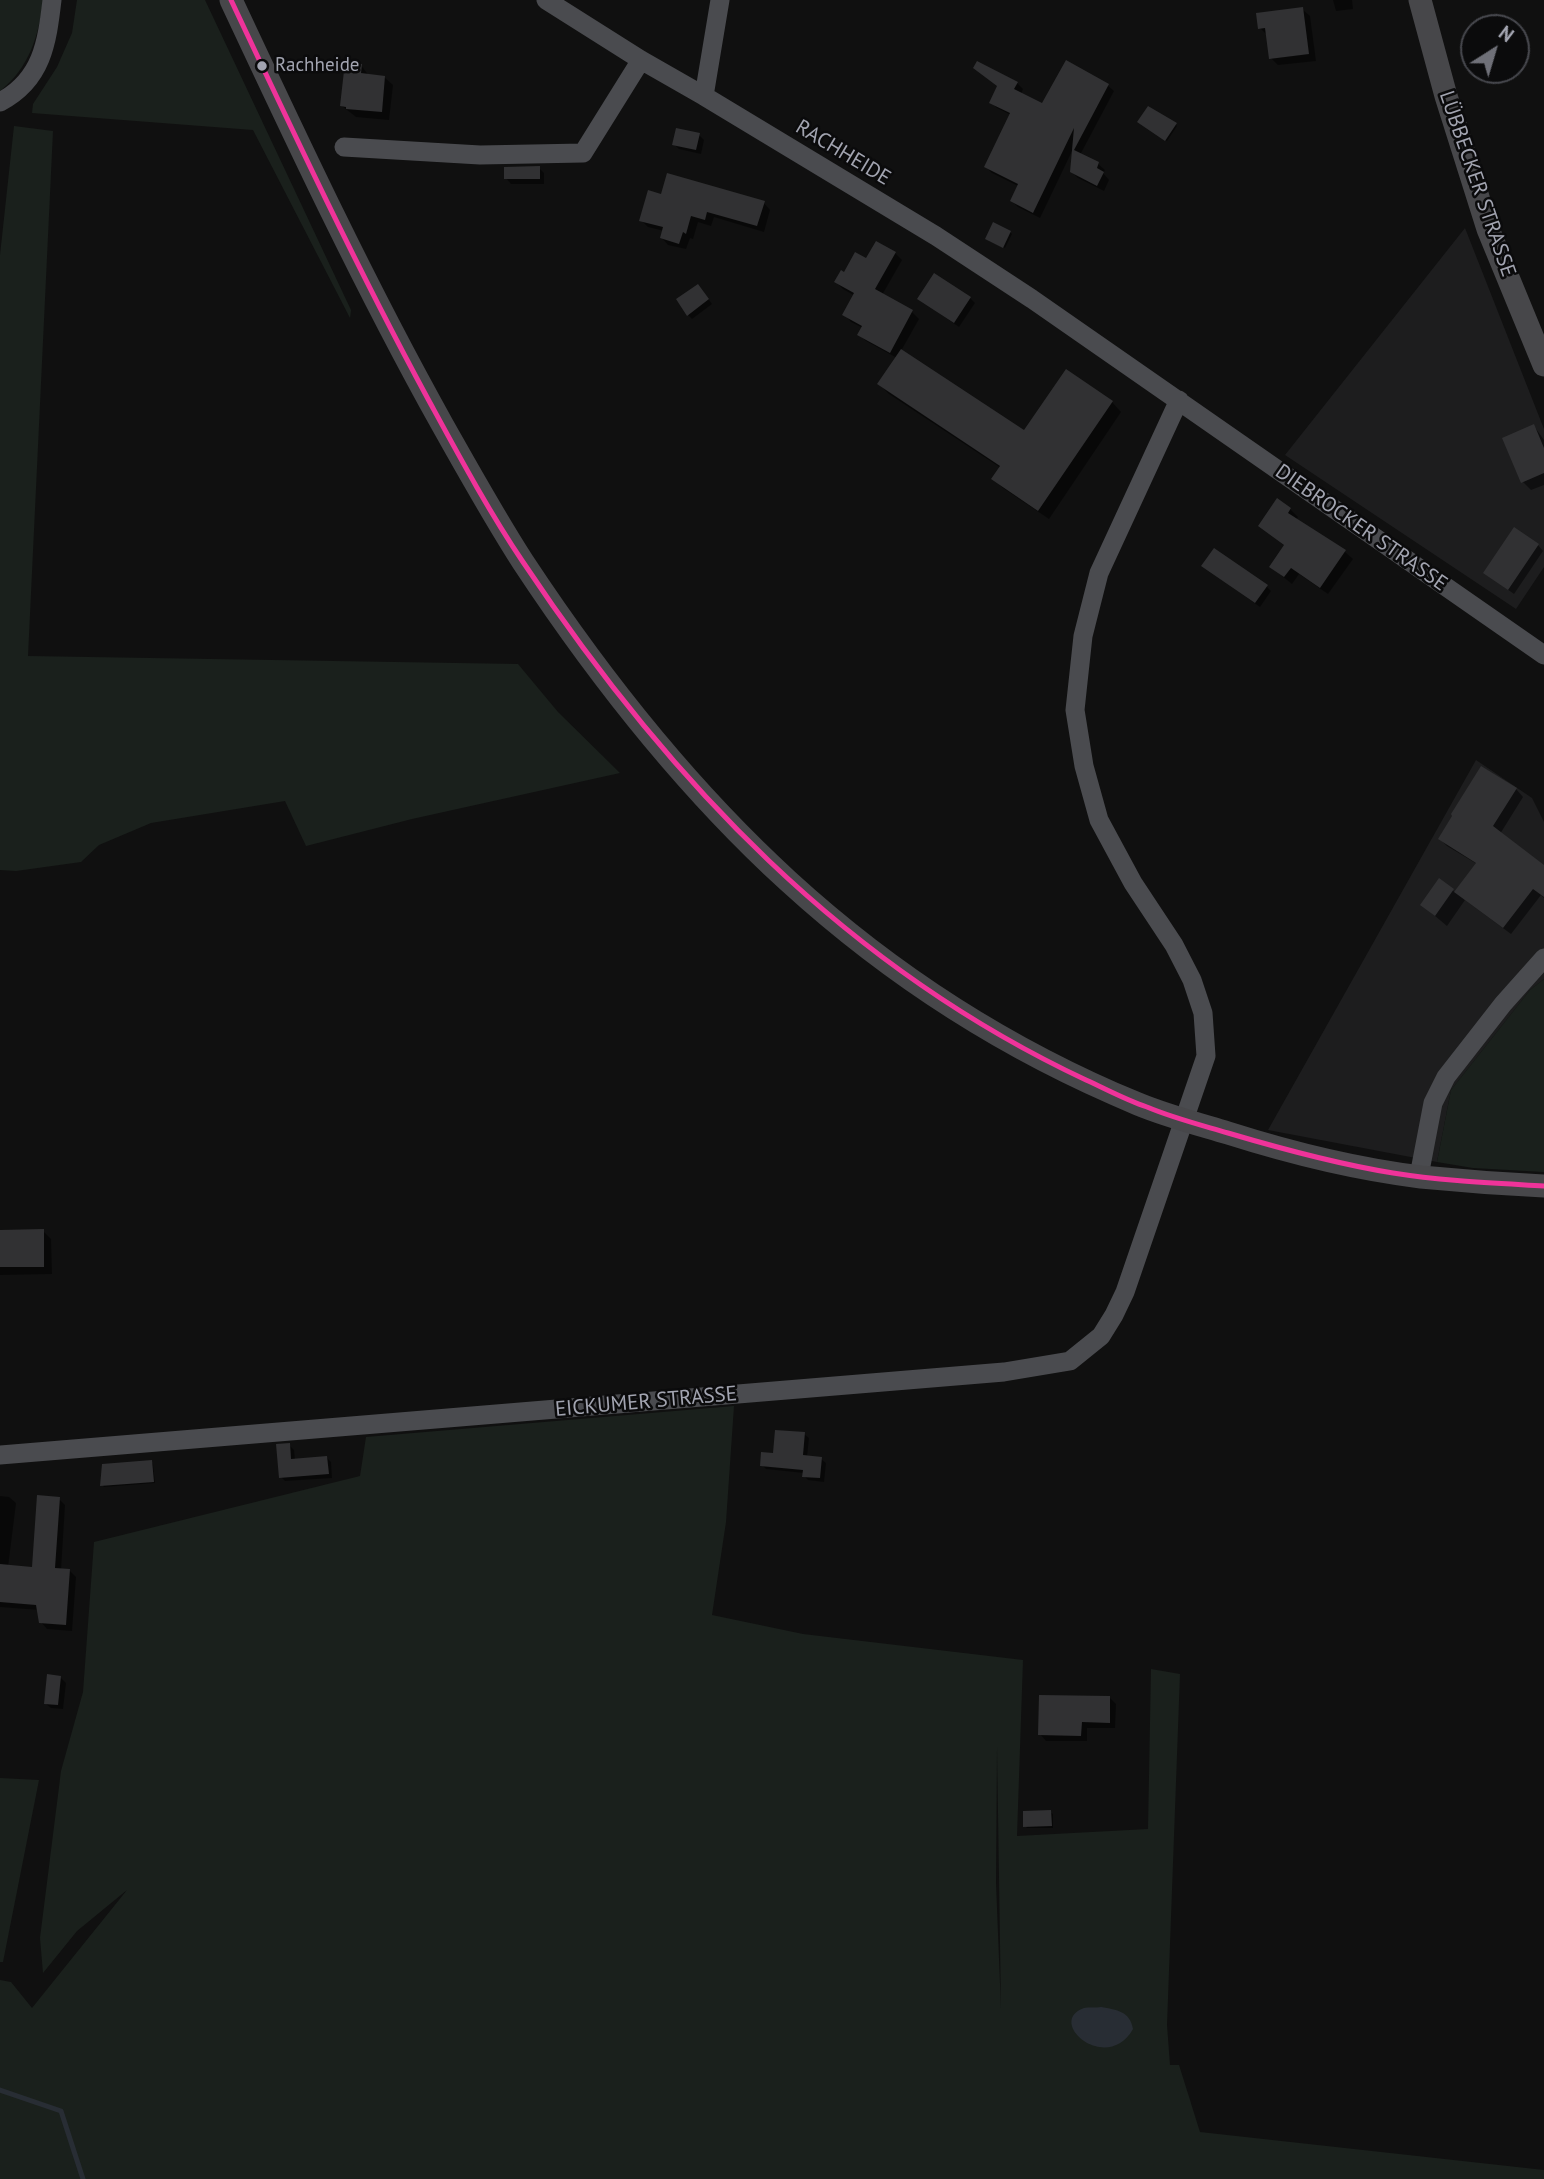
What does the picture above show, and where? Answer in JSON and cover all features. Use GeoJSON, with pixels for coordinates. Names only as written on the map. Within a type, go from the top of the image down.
{"type":"FeatureCollection","features":[{"type":"Feature","properties":{"kind":"main road"},"geometry":{"type":"LineString","coordinates":[[231,0],[385,320],[468,470],[521,558],[564,622],[642,727],[710,805],[782,878],[861,944],[976,1023],[1034,1056],[1143,1106],[1267,1145],[1320,1158],[1419,1176],[1544,1186]]}},
{"type":"Feature","properties":{"kind":"main road","name":"LÜBBECKER STRASSE"},"geometry":{"type":"LineString","coordinates":[[1420,0],[1446,96],[1488,229],[1544,365]]}},
{"type":"Feature","properties":{"kind":"street"},"geometry":{"type":"LineString","coordinates":[[0,102],[11,96],[29,79],[41,60],[52,0]]}},
{"type":"Feature","properties":{"kind":"street","name":"RACHHEIDE"},"geometry":{"type":"LineString","coordinates":[[546,0],[641,60],[936,236]]}},
{"type":"Feature","properties":{"kind":"street"},"geometry":{"type":"LineString","coordinates":[[704,96],[720,0]]}},
{"type":"Feature","properties":{"kind":"street"},"geometry":{"type":"LineString","coordinates":[[344,146],[480,155],[583,153],[641,60]]}},
{"type":"Feature","properties":{"kind":"street","name":"DIEBROCKER STRASSE"},"geometry":{"type":"LineString","coordinates":[[936,236],[1032,299],[1544,655]]}},
{"type":"Feature","properties":{"kind":"street"},"geometry":{"type":"LineString","coordinates":[[1178,400],[1099,573],[1083,636],[1075,710],[1084,766],[1099,820],[1133,884],[1174,945],[1192,980],[1203,1013],[1206,1056],[1185,1120]]}},
{"type":"Feature","properties":{"kind":"street"},"geometry":{"type":"LineString","coordinates":[[1419,1176],[1433,1102],[1446,1077],[1503,1004],[1544,958]]}},
{"type":"Feature","properties":{"kind":"street","name":"EICKUMER STRASSE"},"geometry":{"type":"LineString","coordinates":[[0,1455],[1004,1372],[1070,1361],[1101,1336],[1115,1315],[1185,1120]]}},
{"type":"Feature","properties":{"kind":"shaded area"},"geometry":{"type":"Polygon","coordinates":[[[0,0],[43,0],[39,26],[31,50],[18,72],[0,91],[0,0]]]}},
{"type":"Feature","properties":{"kind":"shaded area"},"geometry":{"type":"Polygon","coordinates":[[[77,0],[205,0],[351,310],[350,318],[253,130],[32,113],[33,104],[57,67],[72,33],[77,0]]]}},
{"type":"Feature","properties":{"kind":"shaded area"},"geometry":{"type":"Polygon","coordinates":[[[14,126],[53,131],[28,656],[518,664],[558,712],[620,773],[412,819],[306,846],[285,801],[151,823],[99,845],[81,862],[16,871],[0,870],[0,255],[14,126]]]}},
{"type":"Feature","properties":{"kind":"shaded area"},"geometry":{"type":"Polygon","coordinates":[[[1465,228],[1544,429],[1544,567],[1516,609],[1285,455],[1465,228]]]}},
{"type":"Feature","properties":{"kind":"shaded area"},"geometry":{"type":"Polygon","coordinates":[[[1476,760],[1532,798],[1544,822],[1544,979],[1530,990],[1451,1090],[1437,1162],[1268,1130],[1476,760]]]}},
{"type":"Feature","properties":{"kind":"shaded area"},"geometry":{"type":"Polygon","coordinates":[[[1544,979],[1544,1172],[1473,1168],[1437,1162],[1451,1090],[1530,990],[1544,979]]]}},
{"type":"Feature","properties":{"kind":"shaded area"},"geometry":{"type":"Polygon","coordinates":[[[734,1406],[726,1522],[712,1615],[803,1634],[1023,1660],[1017,1836],[1148,1829],[1151,1669],[1180,1674],[1167,2025],[1170,2065],[1179,2065],[1200,2132],[1544,2170],[1544,2179],[0,2179],[0,1980],[11,1982],[32,2008],[127,1890],[77,1931],[43,1973],[40,1938],[61,1771],[83,1692],[94,1542],[360,1476],[366,1437],[734,1406]],[[997,1747],[996,1883],[1001,2009],[997,1747]]]}},
{"type":"Feature","properties":{"kind":"shaded area"},"geometry":{"type":"Polygon","coordinates":[[[0,1778],[39,1780],[3,1962],[0,1962],[0,1778]]]}},
{"type":"Feature","properties":{"kind":"shaded area"},"geometry":{"type":"Polygon","coordinates":[[[1101,2007],[1117,2011],[1129,2018],[1133,2029],[1122,2042],[1109,2047],[1096,2046],[1084,2041],[1076,2033],[1072,2024],[1074,2015],[1084,2008],[1101,2007]]]}},
{"type":"Feature","properties":{"kind":"building"},"geometry":{"type":"Polygon","coordinates":[[[1303,7],[1309,54],[1269,59],[1265,28],[1258,29],[1256,13],[1303,7]]]}},
{"type":"Feature","properties":{"kind":"building"},"geometry":{"type":"Polygon","coordinates":[[[1066,60],[1109,84],[1074,150],[1099,162],[1097,168],[1104,172],[1097,186],[1070,172],[1074,128],[1033,213],[1010,201],[1018,184],[984,167],[1010,113],[989,103],[997,86],[973,68],[977,61],[1018,82],[1014,89],[1042,103],[1066,60]]]}},
{"type":"Feature","properties":{"kind":"building"},"geometry":{"type":"Polygon","coordinates":[[[345,62],[362,64],[361,73],[385,76],[382,112],[346,109],[340,106],[345,62]]]}},
{"type":"Feature","properties":{"kind":"building"},"geometry":{"type":"Polygon","coordinates":[[[1148,106],[1177,123],[1165,141],[1137,122],[1148,106]]]}},
{"type":"Feature","properties":{"kind":"building"},"geometry":{"type":"Polygon","coordinates":[[[676,128],[700,133],[696,150],[672,145],[676,128]]]}},
{"type":"Feature","properties":{"kind":"building"},"geometry":{"type":"Polygon","coordinates":[[[540,166],[540,179],[504,179],[504,167],[540,166]]]}},
{"type":"Feature","properties":{"kind":"building"},"geometry":{"type":"Polygon","coordinates":[[[667,173],[765,201],[757,226],[707,212],[705,220],[691,216],[686,234],[683,232],[679,244],[660,238],[663,227],[639,221],[648,190],[661,194],[667,173]]]}},
{"type":"Feature","properties":{"kind":"building"},"geometry":{"type":"Polygon","coordinates":[[[993,222],[1011,231],[1003,248],[985,239],[993,222]]]}},
{"type":"Feature","properties":{"kind":"building"},"geometry":{"type":"Polygon","coordinates":[[[876,241],[896,252],[875,289],[913,310],[890,353],[857,335],[862,326],[842,315],[854,293],[834,282],[841,270],[844,272],[855,252],[866,258],[876,241]]]}},
{"type":"Feature","properties":{"kind":"building"},"geometry":{"type":"Polygon","coordinates":[[[934,273],[971,297],[954,323],[917,299],[934,273]]]}},
{"type":"Feature","properties":{"kind":"building"},"geometry":{"type":"Polygon","coordinates":[[[698,284],[709,299],[687,316],[676,299],[698,284]]]}},
{"type":"Feature","properties":{"kind":"building"},"geometry":{"type":"Polygon","coordinates":[[[901,349],[1024,430],[1066,369],[1113,401],[1038,511],[991,479],[1000,466],[877,384],[901,349]]]}},
{"type":"Feature","properties":{"kind":"building"},"geometry":{"type":"Polygon","coordinates":[[[1534,424],[1544,448],[1544,473],[1521,483],[1502,438],[1534,424]]]}},
{"type":"Feature","properties":{"kind":"building"},"geometry":{"type":"Polygon","coordinates":[[[1277,498],[1291,508],[1288,513],[1346,550],[1320,588],[1291,568],[1284,577],[1269,567],[1284,545],[1258,526],[1277,498]]]}},
{"type":"Feature","properties":{"kind":"building"},"geometry":{"type":"Polygon","coordinates":[[[1514,527],[1539,544],[1508,590],[1483,573],[1514,527]]]}},
{"type":"Feature","properties":{"kind":"building"},"geometry":{"type":"Polygon","coordinates":[[[1214,548],[1268,585],[1255,603],[1201,566],[1214,548]]]}},
{"type":"Feature","properties":{"kind":"building"},"geometry":{"type":"Polygon","coordinates":[[[1481,766],[1517,788],[1493,826],[1544,865],[1544,897],[1533,889],[1503,928],[1454,892],[1476,863],[1438,839],[1481,766]]]}},
{"type":"Feature","properties":{"kind":"building"},"geometry":{"type":"Polygon","coordinates":[[[1439,878],[1454,889],[1435,916],[1420,905],[1439,878]]]}},
{"type":"Feature","properties":{"kind":"building"},"geometry":{"type":"Polygon","coordinates":[[[44,1229],[44,1267],[0,1267],[0,1230],[44,1229]]]}},
{"type":"Feature","properties":{"kind":"building"},"geometry":{"type":"Polygon","coordinates":[[[775,1430],[805,1432],[803,1455],[822,1457],[820,1478],[802,1477],[803,1470],[760,1466],[761,1452],[773,1453],[775,1430]]]}},
{"type":"Feature","properties":{"kind":"building"},"geometry":{"type":"Polygon","coordinates":[[[290,1443],[291,1459],[327,1456],[329,1474],[279,1478],[276,1444],[290,1443]]]}},
{"type":"Feature","properties":{"kind":"building"},"geometry":{"type":"Polygon","coordinates":[[[152,1460],[154,1482],[100,1486],[102,1464],[152,1460]]]}},
{"type":"Feature","properties":{"kind":"building"},"geometry":{"type":"Polygon","coordinates":[[[37,1495],[60,1497],[55,1568],[70,1569],[66,1625],[39,1623],[36,1605],[0,1602],[0,1564],[32,1567],[37,1495]]]}},
{"type":"Feature","properties":{"kind":"building"},"geometry":{"type":"Polygon","coordinates":[[[47,1674],[61,1676],[58,1705],[44,1704],[47,1674]]]}},
{"type":"Feature","properties":{"kind":"building"},"geometry":{"type":"Polygon","coordinates":[[[1039,1695],[1110,1696],[1110,1723],[1082,1722],[1081,1736],[1038,1735],[1039,1695]]]}},
{"type":"Feature","properties":{"kind":"building"},"geometry":{"type":"Polygon","coordinates":[[[1051,1810],[1052,1826],[1023,1827],[1023,1811],[1051,1810]]]}},
{"type":"Feature","properties":{"kind":"waterway"},"geometry":{"type":"LineString","coordinates":[[0,2090],[61,2111],[83,2179]]}},
{"type":"Feature","properties":{"kind":"transit line"},"geometry":{"type":"LineString","coordinates":[[231,0],[376,300],[485,502],[579,642],[639,719],[702,792],[769,861],[840,924],[917,982],[999,1034],[1131,1101],[1197,1124],[1351,1165],[1431,1178],[1544,1186]]}},
{"type":"Feature","properties":{"kind":"place","name":"Rachheide"},"geometry":{"type":"Point","coordinates":[262,66]}}]}
